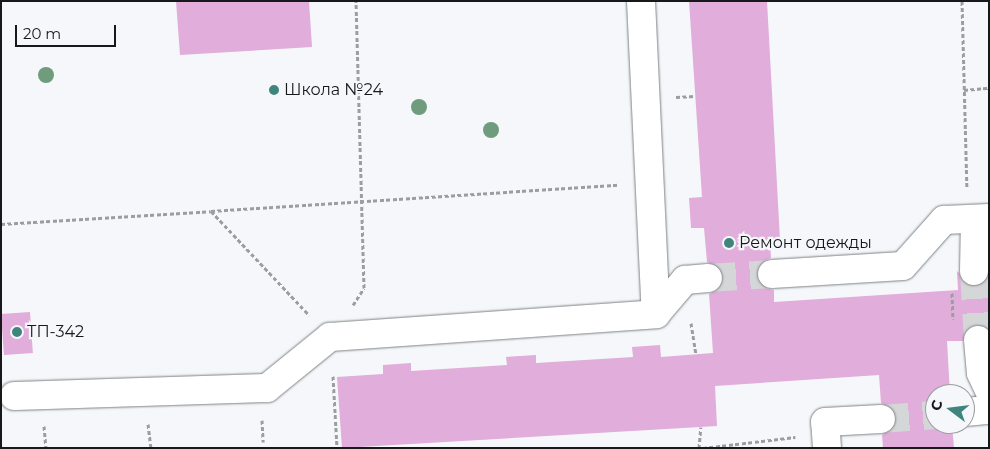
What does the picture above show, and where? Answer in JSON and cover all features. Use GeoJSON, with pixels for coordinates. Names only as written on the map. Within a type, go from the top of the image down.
{"type":"FeatureCollection","features":[{"type":"Feature","properties":{"kind":"lane"},"geometry":{"type":"LineString","coordinates":[[641,1],[656,314]]}},
{"type":"Feature","properties":{"kind":"lane"},"geometry":{"type":"LineString","coordinates":[[772,274],[903,266],[944,220],[982,218],[974,271]]}},
{"type":"Feature","properties":{"kind":"lane"},"geometry":{"type":"LineString","coordinates":[[14,396],[267,388],[330,337],[656,314],[685,280],[708,278]]}},
{"type":"Feature","properties":{"kind":"lane"},"geometry":{"type":"LineString","coordinates":[[978,340],[981,374],[989,390]]}},
{"type":"Feature","properties":{"kind":"lane"},"geometry":{"type":"LineString","coordinates":[[975,411],[989,410]]}},
{"type":"Feature","properties":{"kind":"lane"},"geometry":{"type":"LineString","coordinates":[[826,441],[825,422],[881,419]]}},
{"type":"Feature","properties":{"kind":"path"},"geometry":{"type":"LineString","coordinates":[[337,448],[330,337],[364,288],[365,202],[356,1]]}},
{"type":"Feature","properties":{"kind":"path"},"geometry":{"type":"LineString","coordinates":[[962,1],[967,188]]}},
{"type":"Feature","properties":{"kind":"path"},"geometry":{"type":"LineString","coordinates":[[964,90],[989,88]]}},
{"type":"Feature","properties":{"kind":"path"},"geometry":{"type":"LineString","coordinates":[[673,98],[695,96]]}},
{"type":"Feature","properties":{"kind":"path"},"geometry":{"type":"LineString","coordinates":[[1,224],[650,183]]}},
{"type":"Feature","properties":{"kind":"path"},"geometry":{"type":"LineString","coordinates":[[211,212],[330,337]]}},
{"type":"Feature","properties":{"kind":"path"},"geometry":{"type":"LineString","coordinates":[[261,412],[263,442]]}},
{"type":"Feature","properties":{"kind":"path"},"geometry":{"type":"LineString","coordinates":[[147,419],[151,448]]}},
{"type":"Feature","properties":{"kind":"path"},"geometry":{"type":"LineString","coordinates":[[44,424],[46,448]]}},
{"type":"Feature","properties":{"kind":"path"},"geometry":{"type":"LineString","coordinates":[[701,427],[701,447],[826,441]]}},
{"type":"Feature","properties":{"kind":"building"},"geometry":{"type":"Polygon","coordinates":[[[176,1],[309,1],[312,47],[180,55],[176,1]]]}},
{"type":"Feature","properties":{"kind":"building"},"geometry":{"type":"Polygon","coordinates":[[[689,1],[767,1],[780,240],[770,241],[771,258],[763,261],[756,274],[765,288],[774,290],[774,302],[958,290],[957,271],[973,287],[982,284],[989,275],[989,329],[976,325],[969,328],[963,341],[947,341],[949,384],[925,384],[925,434],[953,434],[954,448],[883,448],[882,435],[895,426],[897,418],[894,410],[881,403],[879,375],[715,386],[717,426],[342,448],[337,377],[383,374],[383,365],[411,363],[411,371],[507,365],[506,357],[536,355],[536,363],[633,357],[632,347],[660,345],[661,357],[713,353],[709,294],[717,290],[724,277],[720,269],[707,262],[704,228],[691,228],[689,198],[702,197],[689,1]]]}},
{"type":"Feature","properties":{"kind":"building","name":"ТП-342"},"geometry":{"type":"Polygon","coordinates":[[[30,312],[33,353],[4,355],[1,314],[30,312]]]}},
{"type":"Feature","properties":{"kind":"tunnel"},"geometry":{"type":"LineString","coordinates":[[974,271],[978,340]]}},
{"type":"Feature","properties":{"kind":"tunnel"},"geometry":{"type":"LineString","coordinates":[[708,278],[772,274]]}},
{"type":"Feature","properties":{"kind":"tunnel"},"geometry":{"type":"LineString","coordinates":[[881,419],[925,416]]}},
{"type":"Feature","properties":{"kind":"place","name":"Школа №24"},"geometry":{"type":"Point","coordinates":[274,90]}},
{"type":"Feature","properties":{"kind":"place","name":"Ремонт одежды"},"geometry":{"type":"Point","coordinates":[729,243]}},
{"type":"Feature","properties":{"kind":"place","name":"ТП-342"},"geometry":{"type":"Point","coordinates":[17,332]}}]}
